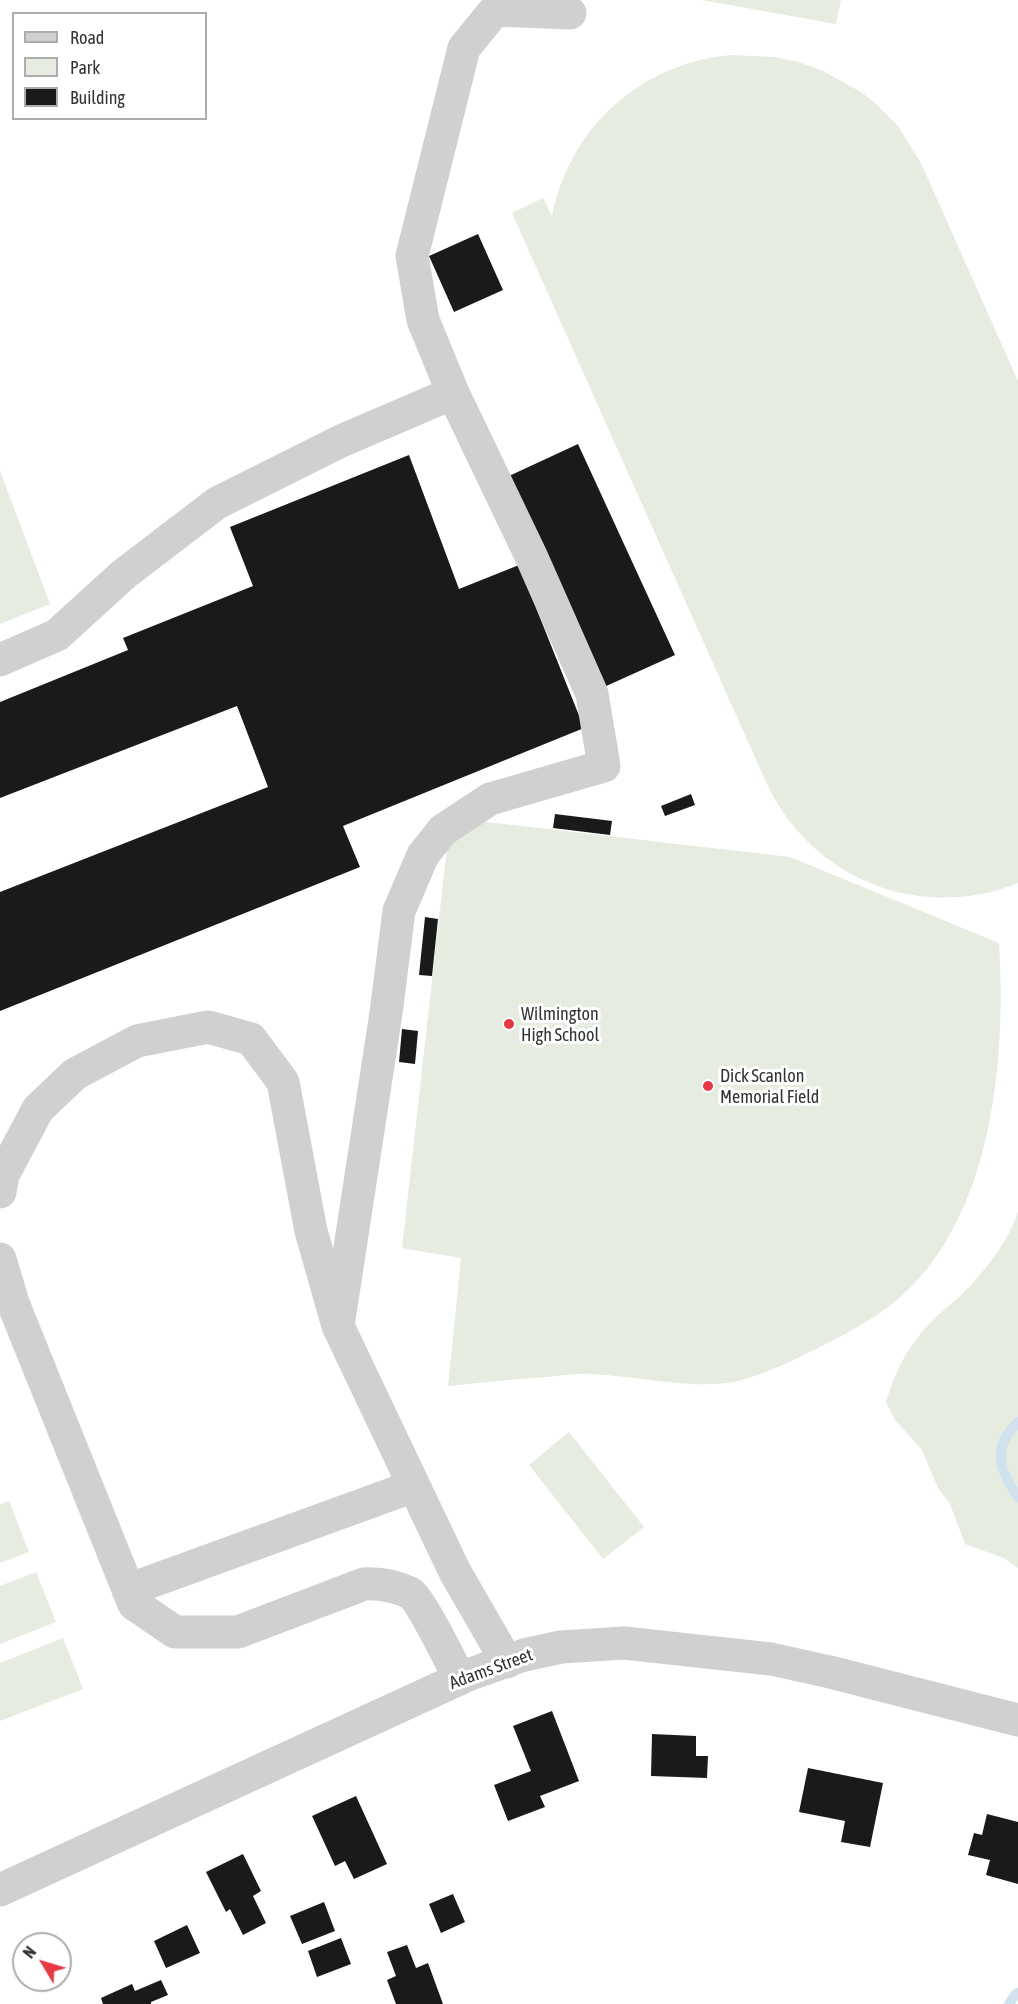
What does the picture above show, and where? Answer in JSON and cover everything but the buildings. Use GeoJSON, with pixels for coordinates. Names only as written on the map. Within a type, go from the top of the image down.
{"type":"FeatureCollection","features":[{"type":"Feature","properties":{"kind":"street"},"geometry":{"type":"LineString","coordinates":[[338,1326],[386,1013],[399,911],[423,855],[443,830],[490,799],[604,766],[592,694],[532,558],[453,393],[423,320],[412,256],[464,48],[495,10],[570,13]]}},
{"type":"Feature","properties":{"kind":"street"},"geometry":{"type":"LineString","coordinates":[[0,660],[57,635],[124,574],[217,503],[341,441],[453,393]]}},
{"type":"Feature","properties":{"kind":"street"},"geometry":{"type":"LineString","coordinates":[[0,1192],[3,1175],[38,1109],[75,1074],[137,1041],[147,1039],[208,1027],[251,1039],[283,1082],[311,1231],[338,1326],[455,1572],[507,1662]]}},
{"type":"Feature","properties":{"kind":"street"},"geometry":{"type":"LineString","coordinates":[[0,1259],[13,1303],[134,1604],[175,1632],[238,1632],[364,1584],[381,1583],[412,1594],[460,1679]]}},
{"type":"Feature","properties":{"kind":"street"},"geometry":{"type":"LineString","coordinates":[[128,1590],[414,1486]]}},
{"type":"Feature","properties":{"kind":"street","name":"Adams Street"},"geometry":{"type":"LineString","coordinates":[[0,1890],[395,1707],[524,1655],[561,1647],[614,1644],[771,1659],[1018,1720]]}},
{"type":"Feature","properties":{"kind":"green space"},"geometry":{"type":"Polygon","coordinates":[[[702,0],[841,0],[836,24],[702,0]]]}},
{"type":"Feature","properties":{"kind":"green space"},"geometry":{"type":"Polygon","coordinates":[[[731,55],[774,57],[799,62],[823,71],[861,92],[898,126],[921,163],[1018,381],[1018,883],[981,894],[943,898],[906,894],[871,883],[839,867],[810,844],[785,816],[766,782],[512,213],[543,198],[552,216],[561,184],[575,154],[593,128],[614,105],[640,86],[668,71],[698,61],[731,55]]]}},
{"type":"Feature","properties":{"kind":"green space"},"geometry":{"type":"Polygon","coordinates":[[[0,471],[50,604],[0,624],[0,471]]]}},
{"type":"Feature","properties":{"kind":"green space","name":"Dick Scanlon Memorial Field"},"geometry":{"type":"Polygon","coordinates":[[[478,821],[790,857],[999,943],[1000,1032],[996,1078],[989,1125],[977,1170],[961,1213],[940,1252],[912,1286],[892,1304],[870,1320],[834,1340],[780,1366],[738,1381],[703,1384],[583,1374],[448,1386],[461,1258],[402,1248],[447,847],[478,821]]]}},
{"type":"Feature","properties":{"kind":"green space"},"geometry":{"type":"Polygon","coordinates":[[[1018,1211],[1018,1568],[1004,1558],[965,1544],[950,1504],[938,1488],[922,1450],[895,1420],[886,1402],[893,1380],[915,1340],[985,1268],[1005,1241],[1018,1211]]]}},
{"type":"Feature","properties":{"kind":"green space"},"geometry":{"type":"Polygon","coordinates":[[[569,1432],[644,1527],[603,1559],[529,1465],[569,1432]]]}},
{"type":"Feature","properties":{"kind":"green space"},"geometry":{"type":"Polygon","coordinates":[[[9,1501],[29,1552],[0,1563],[0,1504],[9,1501]]]}},
{"type":"Feature","properties":{"kind":"green space"},"geometry":{"type":"Polygon","coordinates":[[[36,1572],[56,1622],[0,1644],[0,1586],[36,1572]]]}},
{"type":"Feature","properties":{"kind":"green space"},"geometry":{"type":"Polygon","coordinates":[[[63,1638],[83,1689],[0,1721],[0,1663],[63,1638]]]}},
{"type":"Feature","properties":{"kind":"waterway"},"geometry":{"type":"LineString","coordinates":[[1018,1422],[1009,1432],[1001,1450],[1006,1478],[1018,1497]]}},
{"type":"Feature","properties":{"kind":"waterway"},"geometry":{"type":"LineString","coordinates":[[1009,2004],[1018,1993]]}},
{"type":"Feature","properties":{"kind":"place","name":"Wilmington High School"},"geometry":{"type":"Point","coordinates":[509,1024]}},
{"type":"Feature","properties":{"kind":"place","name":"Dick Scanlon Memorial Field"},"geometry":{"type":"Point","coordinates":[708,1086]}}]}
